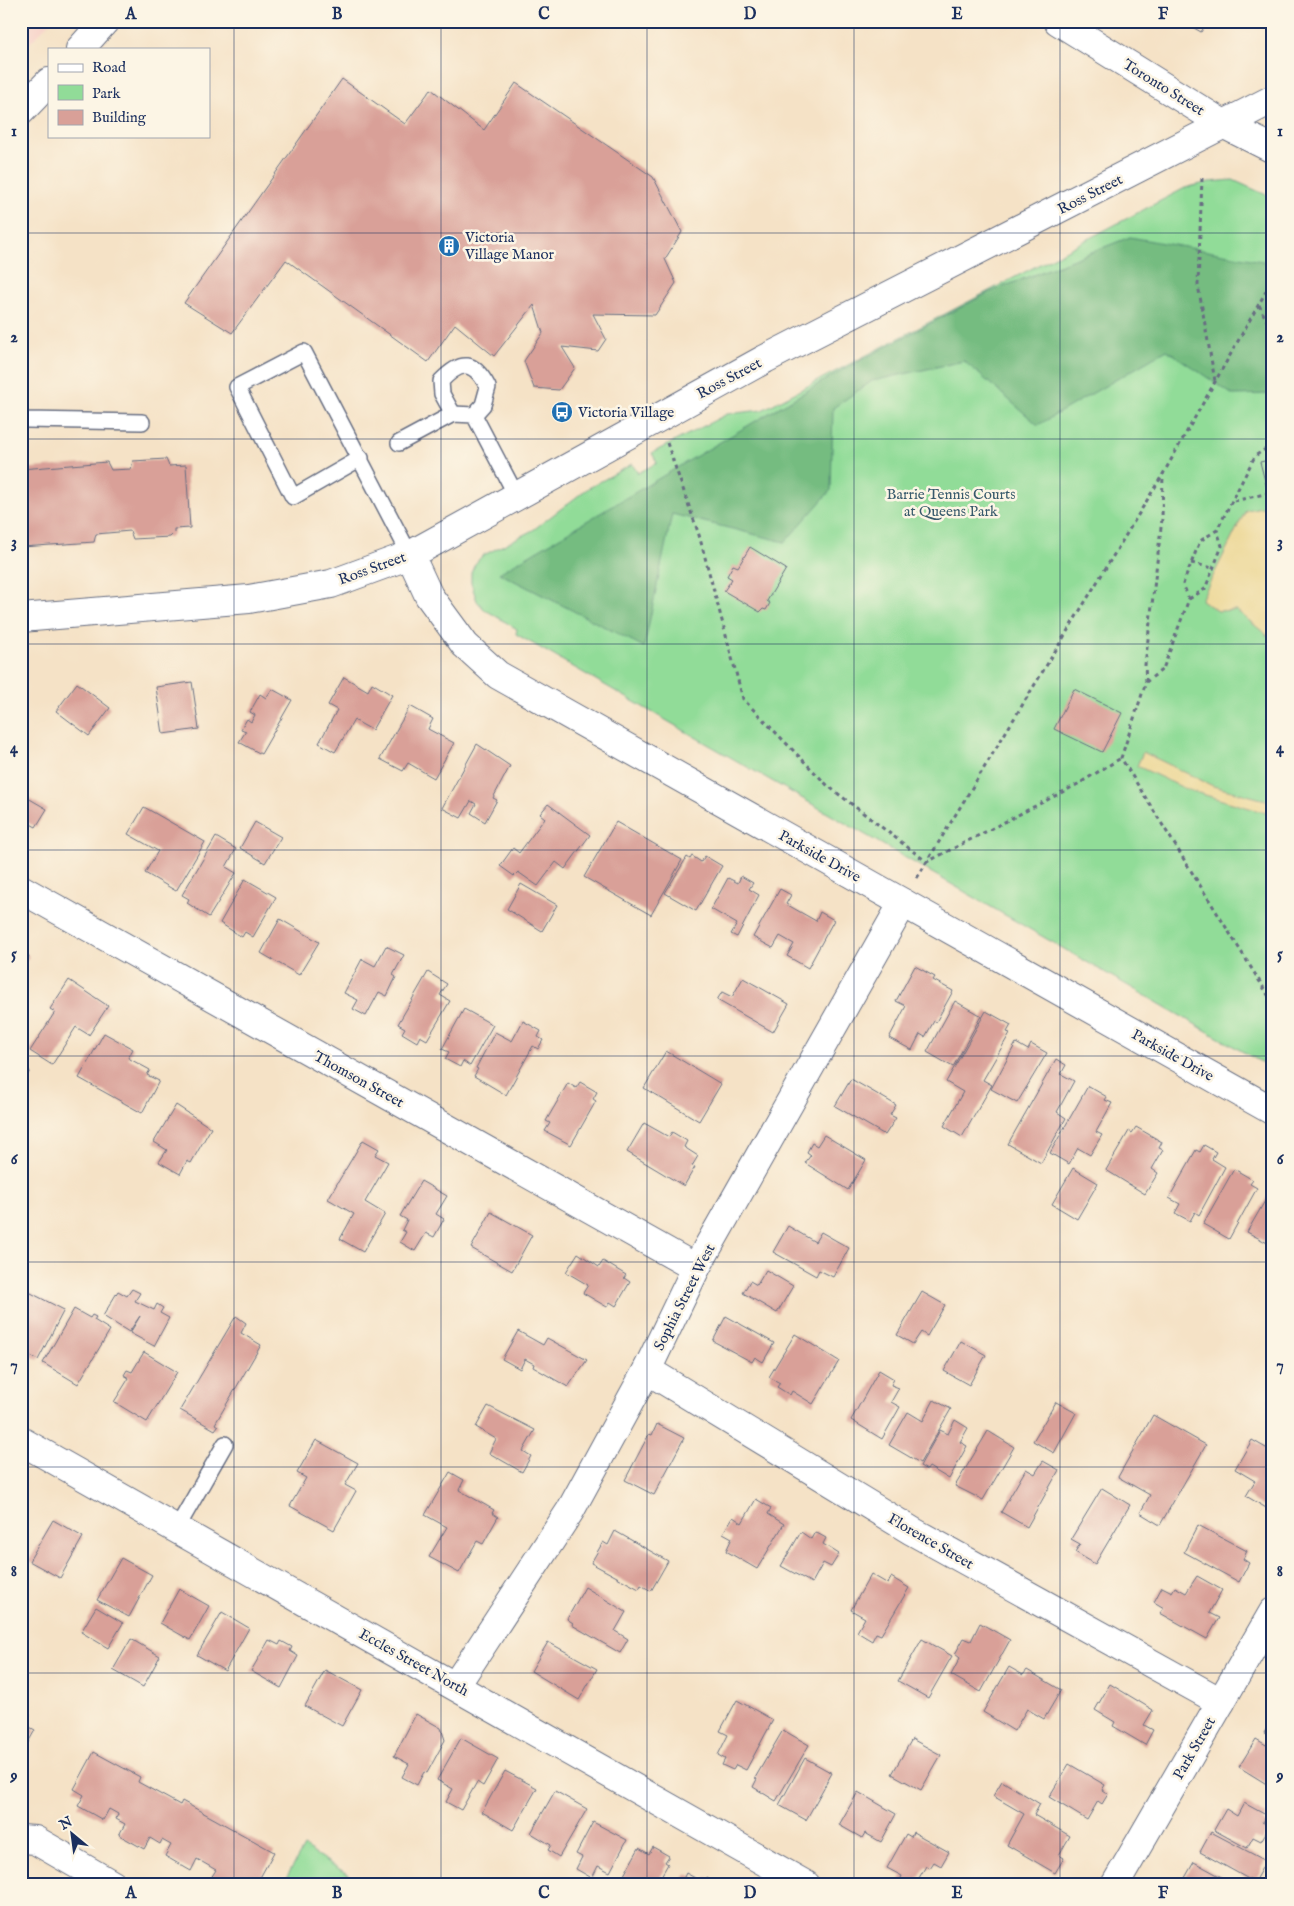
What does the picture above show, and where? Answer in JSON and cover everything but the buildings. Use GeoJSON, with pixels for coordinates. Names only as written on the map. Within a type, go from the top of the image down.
{"type":"FeatureCollection","features":[{"type":"Feature","properties":{"kind":"street"},"geometry":{"type":"LineString","coordinates":[[81,48],[105,21]]}},
{"type":"Feature","properties":{"kind":"street","name":"Toronto Street"},"geometry":{"type":"LineString","coordinates":[[1058,21],[1225,125],[1273,149]]}},
{"type":"Feature","properties":{"kind":"street"},"geometry":{"type":"LineString","coordinates":[[21,111],[48,83]]}},
{"type":"Feature","properties":{"kind":"street","name":"Ross Street"},"geometry":{"type":"LineString","coordinates":[[21,618],[249,599],[331,584],[410,555],[765,359],[1273,100]]}},
{"type":"Feature","properties":{"kind":"street","name":"Parkside Drive"},"geometry":{"type":"LineString","coordinates":[[410,555],[429,596],[464,645],[498,675],[1273,1111]]}},
{"type":"Feature","properties":{"kind":"street","name":"Thomson Street"},"geometry":{"type":"LineString","coordinates":[[21,890],[696,1268]]}},
{"type":"Feature","properties":{"kind":"street","name":"Sophia Street West"},"geometry":{"type":"LineString","coordinates":[[456,1685],[570,1511],[647,1370],[696,1268],[903,903]]}},
{"type":"Feature","properties":{"kind":"street","name":"Florence Street"},"geometry":{"type":"LineString","coordinates":[[647,1370],[912,1531],[1221,1702]]}},
{"type":"Feature","properties":{"kind":"street","name":"Eccles Street North"},"geometry":{"type":"LineString","coordinates":[[21,1440],[806,1885]]}},
{"type":"Feature","properties":{"kind":"street","name":"Park Street"},"geometry":{"type":"LineString","coordinates":[[1115,1885],[1273,1612]]}},
{"type":"Feature","properties":{"kind":"street"},"geometry":{"type":"LineString","coordinates":[[21,1839],[34,1840],[113,1885]]}},
{"type":"Feature","properties":{"kind":"lane"},"geometry":{"type":"LineString","coordinates":[[361,458],[293,497],[238,387],[304,352],[361,458],[410,555]]}},
{"type":"Feature","properties":{"kind":"lane"},"geometry":{"type":"LineString","coordinates":[[399,443],[453,414],[474,415],[484,405],[488,387],[480,372],[466,365],[453,368],[441,381],[442,394],[453,414]]}},
{"type":"Feature","properties":{"kind":"lane"},"geometry":{"type":"LineString","coordinates":[[474,415],[516,495]]}},
{"type":"Feature","properties":{"kind":"lane"},"geometry":{"type":"LineString","coordinates":[[21,417],[26,420],[142,422]]}},
{"type":"Feature","properties":{"kind":"lane"},"geometry":{"type":"LineString","coordinates":[[177,1528],[226,1444]]}},
{"type":"Feature","properties":{"kind":"path"},"geometry":{"type":"LineString","coordinates":[[1202,178],[1198,286],[1215,381]]}},
{"type":"Feature","properties":{"kind":"path"},"geometry":{"type":"LineString","coordinates":[[922,870],[1163,474],[1273,279]]}},
{"type":"Feature","properties":{"kind":"path"},"geometry":{"type":"LineString","coordinates":[[1258,304],[1273,333]]}},
{"type":"Feature","properties":{"kind":"path"},"geometry":{"type":"LineString","coordinates":[[666,441],[699,535],[743,699],[828,786],[927,862]]}},
{"type":"Feature","properties":{"kind":"path"},"geometry":{"type":"LineString","coordinates":[[1189,599],[1183,584],[1200,541],[1217,530],[1234,501],[1255,456],[1273,444]]}},
{"type":"Feature","properties":{"kind":"path"},"geometry":{"type":"LineString","coordinates":[[927,862],[1078,784],[1121,758],[1146,682],[1144,665],[1162,518],[1163,474]]}},
{"type":"Feature","properties":{"kind":"path"},"geometry":{"type":"LineString","coordinates":[[1234,501],[1273,492]]}},
{"type":"Feature","properties":{"kind":"path"},"geometry":{"type":"LineString","coordinates":[[1146,682],[1163,669],[1189,599],[1205,589],[1222,546],[1217,530]]}},
{"type":"Feature","properties":{"kind":"path"},"geometry":{"type":"LineString","coordinates":[[1192,563],[1213,568]]}},
{"type":"Feature","properties":{"kind":"path"},"geometry":{"type":"LineString","coordinates":[[1121,758],[1273,1003]]}},
{"type":"Feature","properties":{"kind":"shaded area"},"geometry":{"type":"Polygon","coordinates":[[[21,21],[51,21],[21,52],[21,21]]]}},
{"type":"Feature","properties":{"kind":"green space","name":"Barrie Tennis Courts at Queens Park"},"geometry":{"type":"Polygon","coordinates":[[[1233,180],[1273,198],[1273,1069],[516,634],[517,629],[484,609],[477,601],[471,583],[471,573],[475,564],[482,556],[533,530],[587,489],[632,464],[638,473],[657,463],[652,453],[727,414],[762,410],[1185,188],[1209,182],[1233,180]]]}},
{"type":"Feature","properties":{"kind":"green space"},"geometry":{"type":"Polygon","coordinates":[[[1130,237],[1273,263],[1273,394],[1233,395],[1167,350],[1038,425],[964,361],[872,381],[833,408],[831,490],[785,542],[672,514],[644,647],[499,573],[842,370],[990,292],[1130,237]]]}},
{"type":"Feature","properties":{"kind":"green space"},"geometry":{"type":"Polygon","coordinates":[[[304,1847],[365,1885],[282,1885],[304,1847]]]}},
{"type":"Feature","properties":{"kind":"sand"},"geometry":{"type":"Polygon","coordinates":[[[1273,505],[1273,640],[1236,610],[1218,611],[1201,600],[1246,510],[1273,505]]]}},
{"type":"Feature","properties":{"kind":"sand"},"geometry":{"type":"Polygon","coordinates":[[[1143,752],[1213,786],[1273,802],[1273,815],[1188,790],[1137,766],[1143,752]]]}},
{"type":"Feature","properties":{"kind":"place","name":"Victoria Village Manor"},"geometry":{"type":"Point","coordinates":[449,246]}},
{"type":"Feature","properties":{"kind":"place","name":"Victoria Village"},"geometry":{"type":"Point","coordinates":[562,412]}}]}
